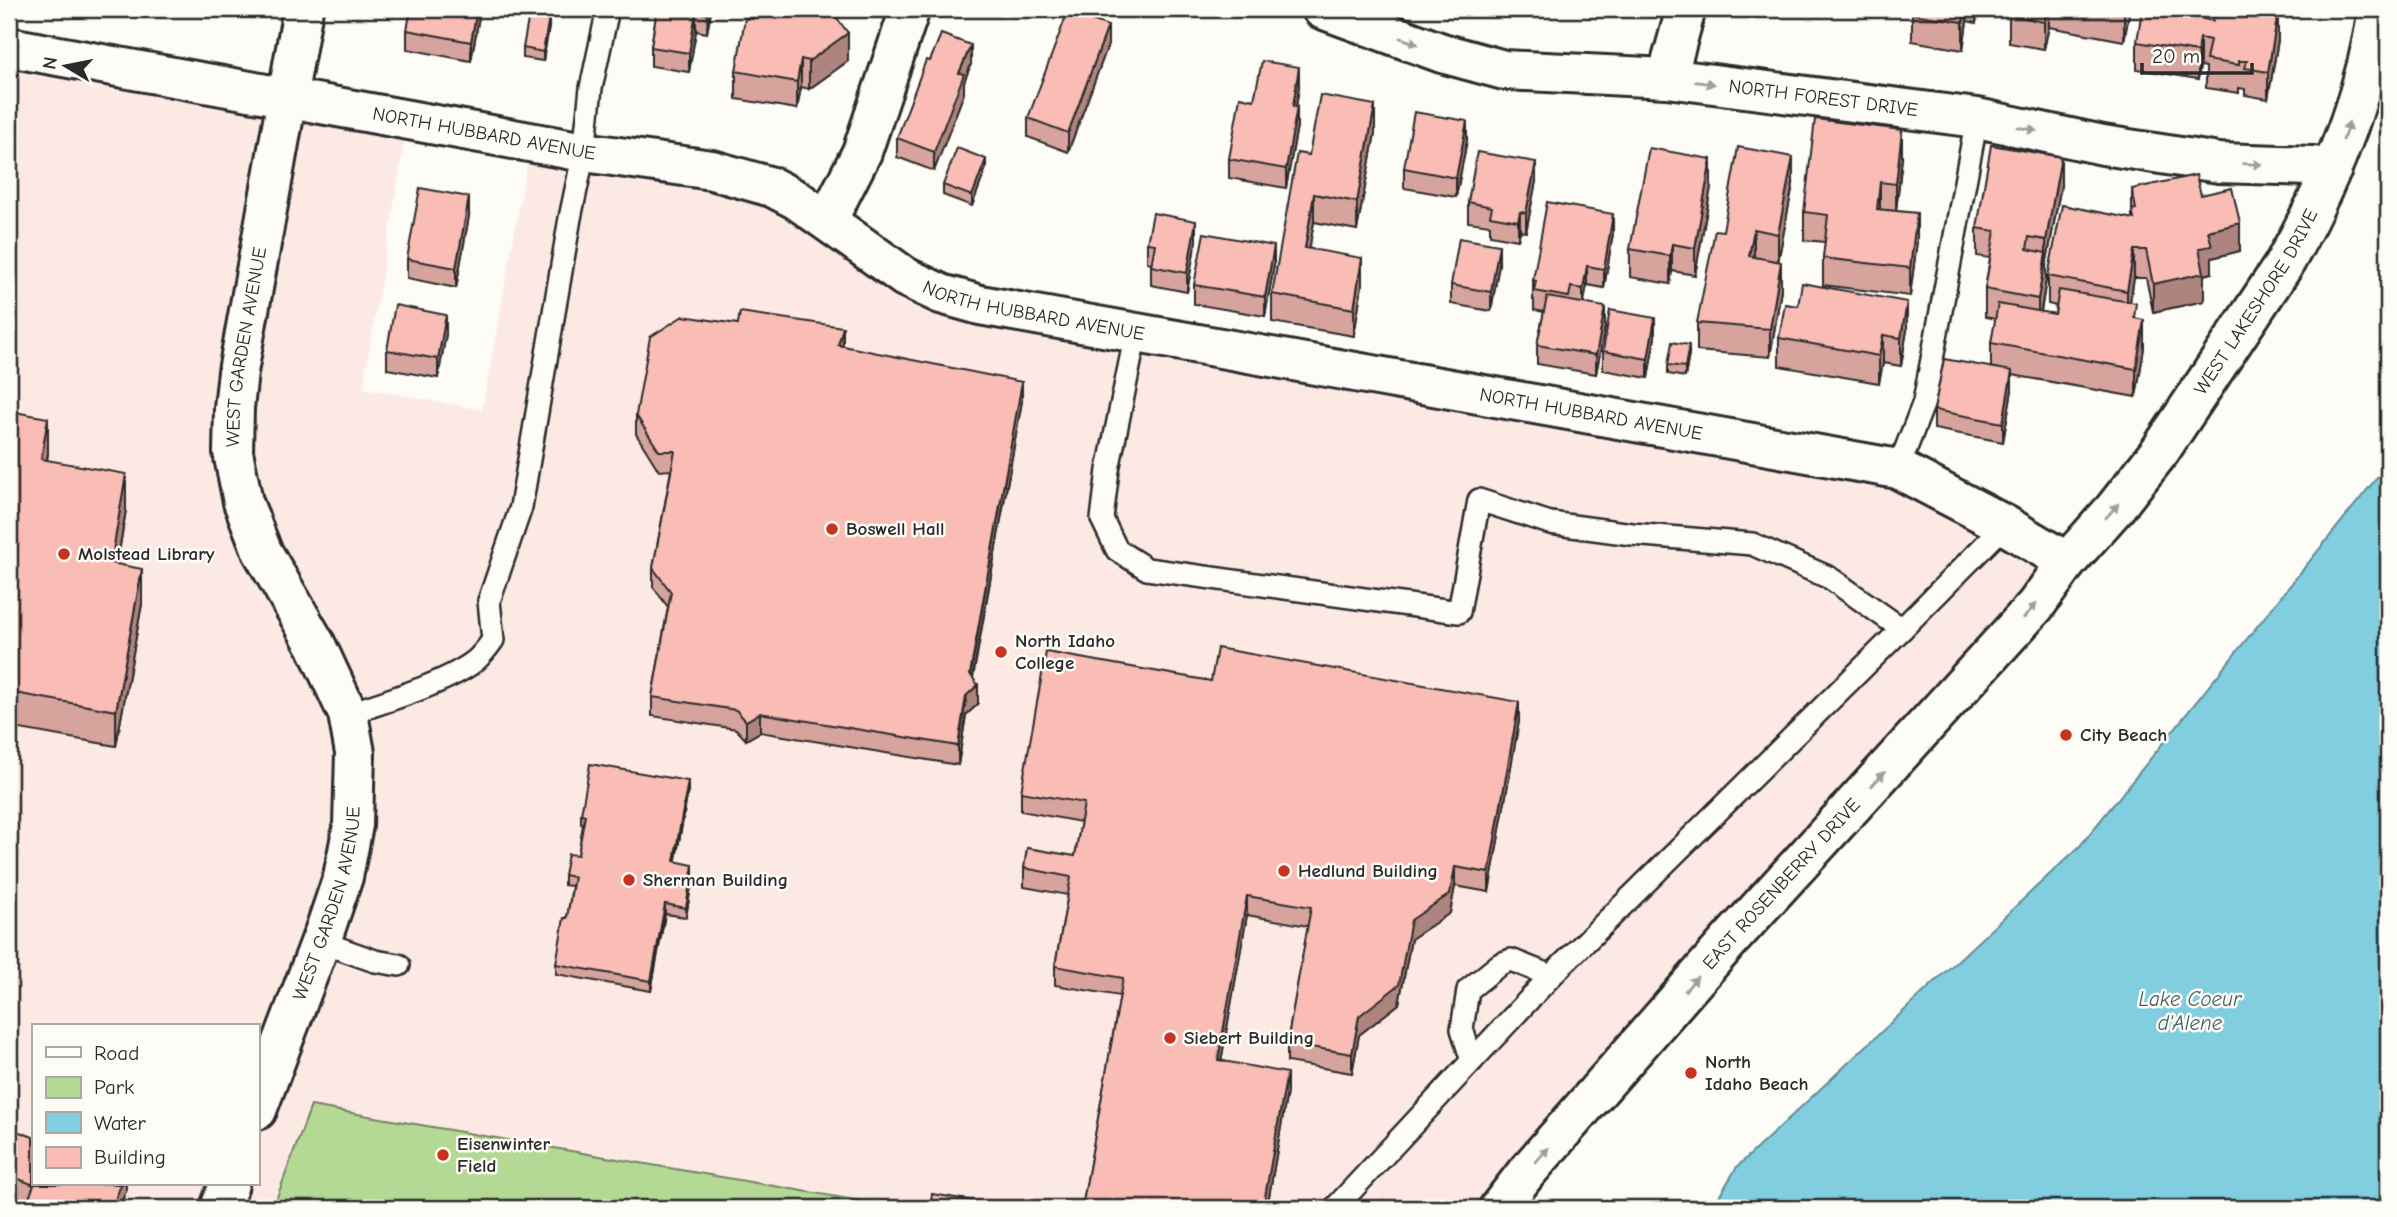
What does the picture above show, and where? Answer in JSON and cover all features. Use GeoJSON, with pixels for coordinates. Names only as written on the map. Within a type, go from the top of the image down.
{"type":"FeatureCollection","features":[{"type":"Feature","properties":{"kind":"street","name":"WEST GARDEN AVENUE"},"geometry":{"type":"LineString","coordinates":[[259,1105],[343,877],[353,825],[355,753],[348,714],[316,645],[262,551],[243,502],[233,452],[238,372],[303,9]]}},
{"type":"Feature","properties":{"kind":"street"},"geometry":{"type":"LineString","coordinates":[[827,221],[862,152],[910,9]]}},
{"type":"Feature","properties":{"kind":"street","name":"NORTH FOREST DRIVE"},"geometry":{"type":"LineString","coordinates":[[1322,9],[1442,52],[1504,70],[1667,78],[1977,118],[2103,145],[2219,163],[2332,169]]}},
{"type":"Feature","properties":{"kind":"street"},"geometry":{"type":"LineString","coordinates":[[1667,78],[1686,9]]}},
{"type":"Feature","properties":{"kind":"street","name":"WEST LAKESHORE DRIVE"},"geometry":{"type":"LineString","coordinates":[[2067,562],[2115,508],[2160,451],[2301,235],[2332,169],[2372,50],[2378,9]]}},
{"type":"Feature","properties":{"kind":"street","name":"NORTH HUBBARD AVENUE"},"geometry":{"type":"LineString","coordinates":[[9,47],[584,152],[712,170],[772,187],[797,200],[905,277],[941,294],[980,305],[1898,469],[2005,524],[2067,562]]}},
{"type":"Feature","properties":{"kind":"street","name":"EAST ROSENBERRY DRIVE"},"geometry":{"type":"LineString","coordinates":[[1499,1208],[1526,1173],[1729,941],[2036,605],[2067,562]]}},
{"type":"Feature","properties":{"kind":"street"},"geometry":{"type":"LineString","coordinates":[[220,1208],[228,1186]]}},
{"type":"Feature","properties":{"kind":"lane"},"geometry":{"type":"LineString","coordinates":[[348,714],[448,675],[475,660],[494,640],[489,601],[521,507],[570,218],[584,152],[591,88],[608,9]]}},
{"type":"Feature","properties":{"kind":"lane"},"geometry":{"type":"LineString","coordinates":[[1898,469],[1924,402],[1977,118]]}},
{"type":"Feature","properties":{"kind":"lane"},"geometry":{"type":"LineString","coordinates":[[1136,333],[1108,470],[1102,519],[1117,550],[1147,569],[1459,612],[1479,500],[1550,523],[1632,534],[1752,544],[1830,578],[1902,629]]}},
{"type":"Feature","properties":{"kind":"lane"},"geometry":{"type":"LineString","coordinates":[[1335,1208],[1551,976],[2005,524]]}},
{"type":"Feature","properties":{"kind":"lane"},"geometry":{"type":"LineString","coordinates":[[321,942],[375,961],[399,965]]}},
{"type":"Feature","properties":{"kind":"lane"},"geometry":{"type":"LineString","coordinates":[[1472,1060],[1462,1029],[1468,990],[1500,964],[1511,960],[1551,976]]}},
{"type":"Feature","properties":{"kind":"shaded area","name":"North Idaho College"},"geometry":{"type":"Polygon","coordinates":[[[9,47],[408,120],[363,388],[482,410],[531,142],[712,170],[905,277],[1898,469],[2067,562],[1499,1208],[9,1208],[9,47]]]}},
{"type":"Feature","properties":{"kind":"green space","name":"Eisenwinter Field"},"geometry":{"type":"Polygon","coordinates":[[[311,1106],[878,1204],[877,1208],[273,1208],[311,1106]]]}},
{"type":"Feature","properties":{"kind":"water","name":"Lake Coeur d'Alene"},"geometry":{"type":"Polygon","coordinates":[[[2388,464],[2388,1208],[1712,1208],[1737,1167],[2080,846],[2388,464]]]}},
{"type":"Feature","properties":{"kind":"building"},"geometry":{"type":"Polygon","coordinates":[[[411,9],[477,9],[471,42],[407,30],[411,9]]]}},
{"type":"Feature","properties":{"kind":"building"},"geometry":{"type":"Polygon","coordinates":[[[657,9],[708,9],[707,14],[696,12],[689,53],[651,47],[657,9]]]}},
{"type":"Feature","properties":{"kind":"building"},"geometry":{"type":"Polygon","coordinates":[[[754,9],[835,9],[834,14],[848,33],[809,61],[801,59],[797,82],[736,71],[745,18],[753,19],[754,9]]]}},
{"type":"Feature","properties":{"kind":"building"},"geometry":{"type":"Polygon","coordinates":[[[1913,9],[1965,9],[1963,22],[1912,14],[1913,9]]]}},
{"type":"Feature","properties":{"kind":"building"},"geometry":{"type":"Polygon","coordinates":[[[2011,9],[2047,9],[2044,22],[2009,15],[2011,9]]]}},
{"type":"Feature","properties":{"kind":"building"},"geometry":{"type":"Polygon","coordinates":[[[2100,9],[2125,9],[2124,13],[2100,9]]]}},
{"type":"Feature","properties":{"kind":"building"},"geometry":{"type":"Polygon","coordinates":[[[2142,9],[2205,9],[2203,19],[2213,21],[2215,9],[2248,9],[2248,13],[2254,14],[2255,9],[2278,12],[2268,72],[2245,68],[2247,61],[2239,61],[2239,65],[2206,60],[2210,40],[2200,38],[2198,52],[2137,42],[2142,9]]]}},
{"type":"Feature","properties":{"kind":"building"},"geometry":{"type":"Polygon","coordinates":[[[1068,11],[1108,26],[1068,133],[1028,118],[1068,11]]]}},
{"type":"Feature","properties":{"kind":"building"},"geometry":{"type":"Polygon","coordinates":[[[529,14],[549,17],[543,52],[523,48],[529,14]]]}},
{"type":"Feature","properties":{"kind":"building"},"geometry":{"type":"Polygon","coordinates":[[[941,34],[971,45],[959,73],[964,74],[934,152],[897,138],[926,60],[930,61],[941,34]]]}},
{"type":"Feature","properties":{"kind":"building"},"geometry":{"type":"Polygon","coordinates":[[[1262,61],[1299,67],[1293,106],[1297,107],[1286,169],[1229,159],[1240,97],[1254,100],[1262,61]]]}},
{"type":"Feature","properties":{"kind":"building"},"geometry":{"type":"Polygon","coordinates":[[[1320,95],[1375,105],[1357,202],[1314,194],[1305,248],[1362,258],[1354,309],[1272,294],[1297,153],[1309,155],[1320,95]]]}},
{"type":"Feature","properties":{"kind":"building"},"geometry":{"type":"Polygon","coordinates":[[[1414,112],[1467,121],[1456,178],[1404,168],[1414,112]]]}},
{"type":"Feature","properties":{"kind":"building"},"geometry":{"type":"Polygon","coordinates":[[[1815,119],[1902,130],[1896,184],[1880,182],[1877,209],[1917,213],[1910,268],[1823,258],[1828,215],[1804,212],[1815,119]]]}},
{"type":"Feature","properties":{"kind":"building"},"geometry":{"type":"Polygon","coordinates":[[[1991,145],[2061,157],[2046,240],[2029,237],[2027,249],[2046,253],[2038,299],[1985,289],[1995,231],[1977,228],[1991,145]]]}},
{"type":"Feature","properties":{"kind":"building"},"geometry":{"type":"Polygon","coordinates":[[[1738,147],[1793,157],[1778,234],[1754,229],[1749,256],[1781,262],[1770,329],[1697,323],[1715,230],[1723,231],[1738,147]]]}},
{"type":"Feature","properties":{"kind":"building"},"geometry":{"type":"Polygon","coordinates":[[[957,148],[986,159],[972,196],[943,185],[957,148]]]}},
{"type":"Feature","properties":{"kind":"building"},"geometry":{"type":"Polygon","coordinates":[[[1649,148],[1711,159],[1695,248],[1672,244],[1670,256],[1630,249],[1649,148]]]}},
{"type":"Feature","properties":{"kind":"building"},"geometry":{"type":"Polygon","coordinates":[[[1477,152],[1536,162],[1526,213],[1520,212],[1518,221],[1490,216],[1492,207],[1468,202],[1477,152]]]}},
{"type":"Feature","properties":{"kind":"building"},"geometry":{"type":"Polygon","coordinates":[[[2196,175],[2201,195],[2232,188],[2240,223],[2208,231],[2212,246],[2199,248],[2204,273],[2153,284],[2146,250],[2134,250],[2127,291],[2048,276],[2062,205],[2134,219],[2132,210],[2136,209],[2132,189],[2196,175]]]}},
{"type":"Feature","properties":{"kind":"building"},"geometry":{"type":"Polygon","coordinates":[[[420,188],[469,197],[456,268],[407,259],[420,188]]]}},
{"type":"Feature","properties":{"kind":"building"},"geometry":{"type":"Polygon","coordinates":[[[1547,202],[1613,214],[1604,269],[1587,266],[1583,289],[1571,287],[1569,297],[1534,291],[1536,281],[1533,280],[1547,202]]]}},
{"type":"Feature","properties":{"kind":"building"},"geometry":{"type":"Polygon","coordinates":[[[1153,213],[1196,221],[1187,273],[1151,266],[1155,244],[1147,243],[1153,213]]]}},
{"type":"Feature","properties":{"kind":"building"},"geometry":{"type":"Polygon","coordinates":[[[1204,233],[1274,246],[1265,297],[1194,285],[1204,233]]]}},
{"type":"Feature","properties":{"kind":"building"},"geometry":{"type":"Polygon","coordinates":[[[1459,238],[1499,245],[1491,292],[1451,285],[1459,238]]]}},
{"type":"Feature","properties":{"kind":"building"},"geometry":{"type":"Polygon","coordinates":[[[1802,283],[1907,302],[1901,338],[1883,335],[1879,356],[1779,338],[1785,304],[1798,306],[1802,283]]]}},
{"type":"Feature","properties":{"kind":"building"},"geometry":{"type":"Polygon","coordinates":[[[2059,290],[2136,303],[2134,318],[2144,320],[2136,369],[1991,343],[1998,304],[2055,314],[2059,290]]]}},
{"type":"Feature","properties":{"kind":"building"},"geometry":{"type":"Polygon","coordinates":[[[1547,297],[1605,307],[1596,355],[1537,345],[1547,297]]]}},
{"type":"Feature","properties":{"kind":"building"},"geometry":{"type":"Polygon","coordinates":[[[395,305],[446,315],[438,359],[387,350],[395,305]]]}},
{"type":"Feature","properties":{"kind":"building"},"geometry":{"type":"Polygon","coordinates":[[[1610,310],[1655,318],[1648,359],[1603,351],[1610,310]]]}},
{"type":"Feature","properties":{"kind":"building","name":"Boswell Hall"},"geometry":{"type":"Polygon","coordinates":[[[740,312],[843,327],[838,345],[1022,382],[970,674],[978,685],[966,696],[958,746],[760,713],[746,721],[736,710],[652,697],[671,592],[653,568],[675,451],[659,451],[636,415],[650,337],[683,316],[738,324],[740,312]]]}},
{"type":"Feature","properties":{"kind":"building"},"geometry":{"type":"Polygon","coordinates":[[[1672,342],[1689,345],[1685,367],[1668,365],[1672,342]]]}},
{"type":"Feature","properties":{"kind":"building"},"geometry":{"type":"Polygon","coordinates":[[[1944,359],[2012,371],[2003,423],[1934,410],[1944,359]]]}},
{"type":"Feature","properties":{"kind":"building","name":"Molstead Library"},"geometry":{"type":"Polygon","coordinates":[[[9,411],[48,418],[41,459],[126,474],[111,563],[142,569],[116,711],[9,692],[9,411]]]}},
{"type":"Feature","properties":{"kind":"building","name":"Hedlund Building"},"geometry":{"type":"Polygon","coordinates":[[[1217,648],[1519,702],[1489,873],[1455,867],[1450,894],[1411,920],[1399,985],[1359,1016],[1352,1054],[1287,1043],[1311,907],[1247,896],[1218,1060],[1287,1073],[1263,1208],[1082,1208],[1123,978],[1055,966],[1071,877],[1024,868],[1027,848],[1075,856],[1084,803],[1021,792],[1046,652],[1211,681],[1217,648]]]}},
{"type":"Feature","properties":{"kind":"building","name":"Sherman Building"},"geometry":{"type":"Polygon","coordinates":[[[590,764],[688,781],[674,861],[693,865],[686,908],[665,904],[651,981],[556,964],[574,877],[564,875],[568,854],[578,855],[585,815],[581,814],[590,764]]]}},
{"type":"Feature","properties":{"kind":"building"},"geometry":{"type":"Polygon","coordinates":[[[9,1128],[32,1137],[32,1184],[9,1175],[9,1128]]]}},
{"type":"Feature","properties":{"kind":"building"},"geometry":{"type":"Polygon","coordinates":[[[34,1186],[120,1186],[112,1208],[25,1208],[34,1186]]]}},
{"type":"Feature","properties":{"kind":"building"},"geometry":{"type":"Polygon","coordinates":[[[932,1194],[998,1205],[998,1208],[930,1208],[932,1194]]]}},
{"type":"Feature","properties":{"kind":"place","name":"Boswell Hall"},"geometry":{"type":"Point","coordinates":[832,529]}},
{"type":"Feature","properties":{"kind":"place","name":"Molstead Library"},"geometry":{"type":"Point","coordinates":[64,554]}},
{"type":"Feature","properties":{"kind":"place","name":"North Idaho College"},"geometry":{"type":"Point","coordinates":[1001,652]}},
{"type":"Feature","properties":{"kind":"place","name":"City Beach"},"geometry":{"type":"Point","coordinates":[2066,735]}},
{"type":"Feature","properties":{"kind":"place","name":"Hedlund Building"},"geometry":{"type":"Point","coordinates":[1284,871]}},
{"type":"Feature","properties":{"kind":"place","name":"Sherman Building"},"geometry":{"type":"Point","coordinates":[629,880]}},
{"type":"Feature","properties":{"kind":"place","name":"Siebert Building"},"geometry":{"type":"Point","coordinates":[1170,1038]}},
{"type":"Feature","properties":{"kind":"place","name":"North Idaho Beach"},"geometry":{"type":"Point","coordinates":[1691,1073]}},
{"type":"Feature","properties":{"kind":"place","name":"Eisenwinter Field"},"geometry":{"type":"Point","coordinates":[443,1155]}}]}
